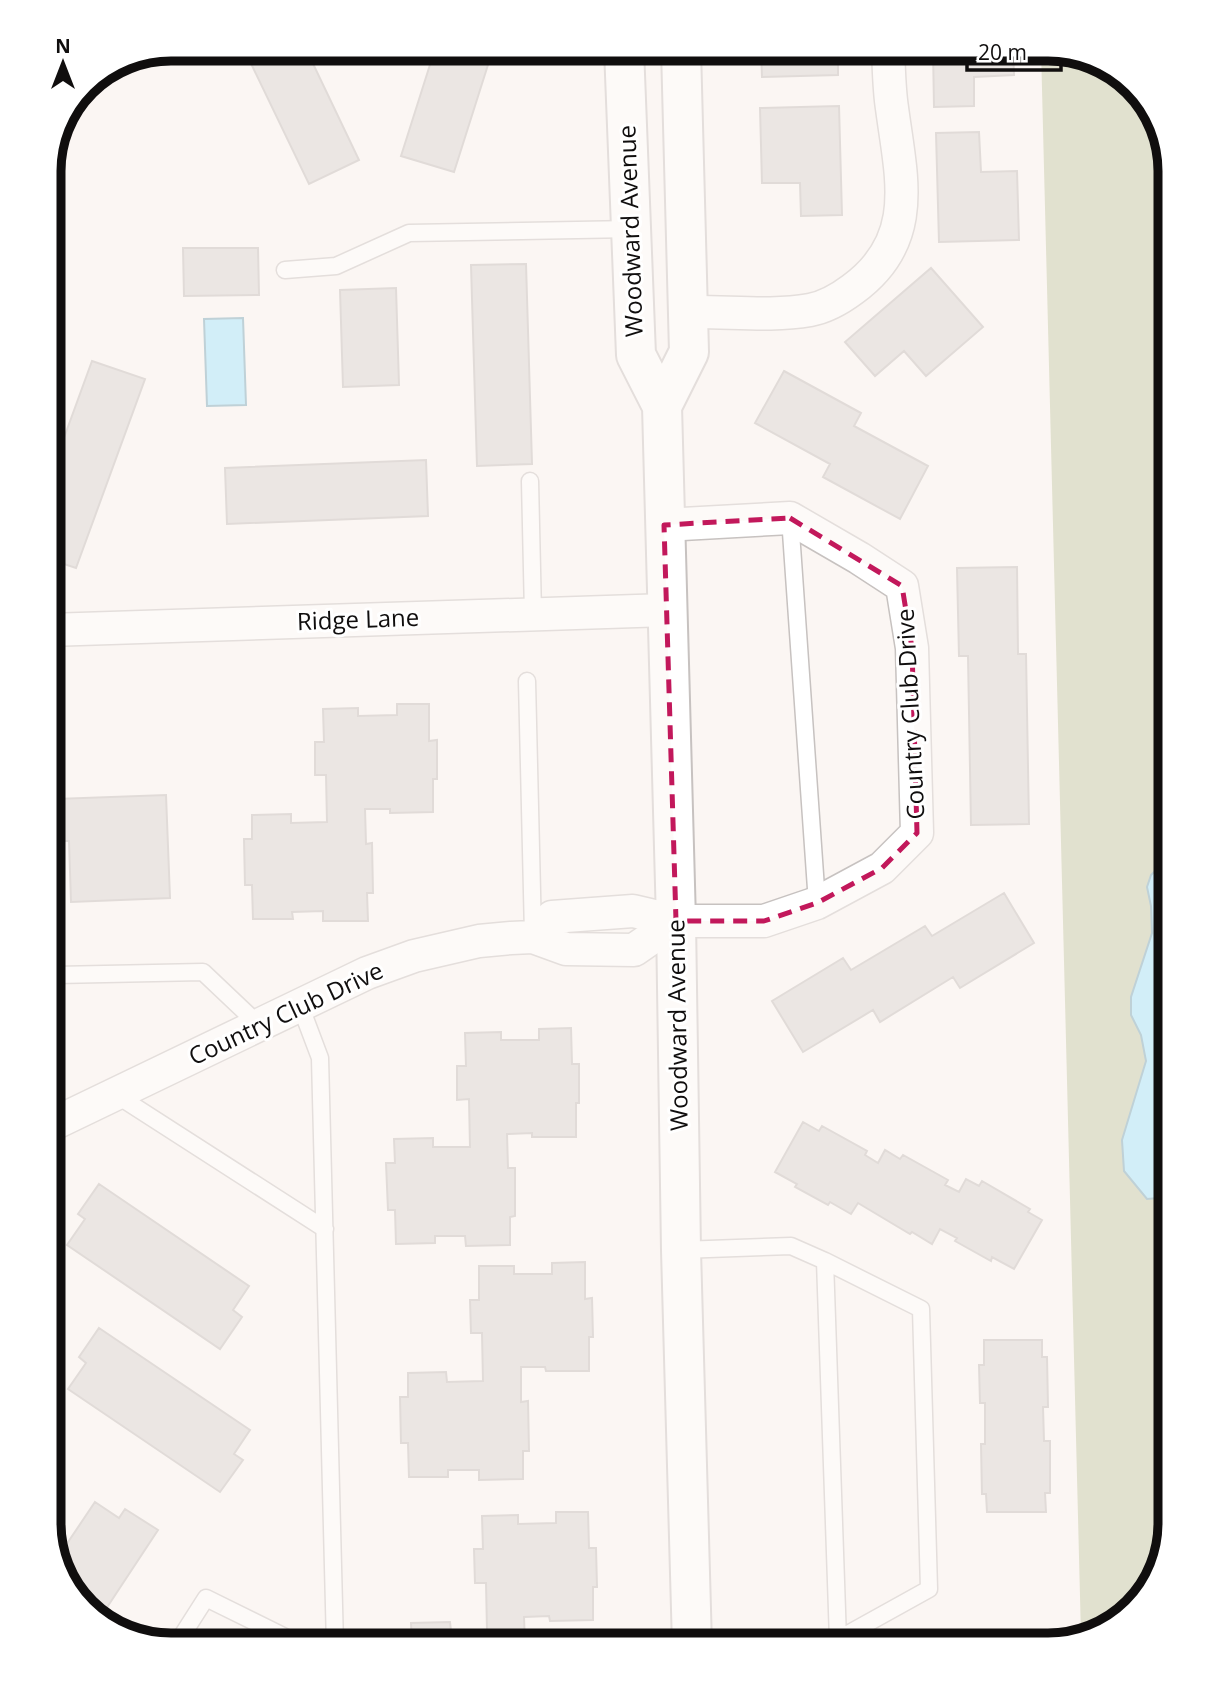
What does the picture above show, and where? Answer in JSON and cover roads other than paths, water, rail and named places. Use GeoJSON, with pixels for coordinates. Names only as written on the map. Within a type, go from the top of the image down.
{"type":"FeatureCollection","features":[{"type":"Feature","properties":{"kind":"main road","name":"Woodward Avenue"},"geometry":{"type":"LineString","coordinates":[[625,61],[636,355],[662,406],[692,1633]]}},
{"type":"Feature","properties":{"kind":"main road","name":"Woodward Avenue"},"geometry":{"type":"LineString","coordinates":[[662,406],[689,352],[681,61]]}},
{"type":"Feature","properties":{"kind":"street"},"geometry":{"type":"LineString","coordinates":[[687,312],[783,313],[813,309],[841,298],[865,280],[884,257],[897,231],[903,201],[902,171],[891,105],[889,61]]}},
{"type":"Feature","properties":{"kind":"street"},"geometry":{"type":"LineString","coordinates":[[664,525],[790,518]]}},
{"type":"Feature","properties":{"kind":"street","name":"Country Club Drive"},"geometry":{"type":"LineString","coordinates":[[61,1120],[367,973],[414,956],[479,941],[533,937],[552,917],[633,911],[676,921],[764,921],[817,902],[882,868],[917,833],[912,648],[902,586],[790,518]]}},
{"type":"Feature","properties":{"kind":"street","name":"Ridge Lane"},"geometry":{"type":"LineString","coordinates":[[61,630],[667,610]]}},
{"type":"Feature","properties":{"kind":"lane"},"geometry":{"type":"LineString","coordinates":[[285,271],[336,266],[410,233],[632,229]]}},
{"type":"Feature","properties":{"kind":"lane"},"geometry":{"type":"LineString","coordinates":[[530,481],[533,614]]}},
{"type":"Feature","properties":{"kind":"lane"},"geometry":{"type":"LineString","coordinates":[[790,518],[817,902]]}},
{"type":"Feature","properties":{"kind":"lane"},"geometry":{"type":"LineString","coordinates":[[527,681],[533,937]]}},
{"type":"Feature","properties":{"kind":"lane"},"geometry":{"type":"LineString","coordinates":[[61,975],[203,972],[259,1025]]}},
{"type":"Feature","properties":{"kind":"lane"},"geometry":{"type":"LineString","coordinates":[[300,1005],[320,1058],[335,1633]]}},
{"type":"Feature","properties":{"kind":"lane"},"geometry":{"type":"LineString","coordinates":[[115,1094],[325,1228]]}},
{"type":"Feature","properties":{"kind":"lane"},"geometry":{"type":"LineString","coordinates":[[681,1250],[791,1246],[921,1309],[929,1589],[851,1633]]}},
{"type":"Feature","properties":{"kind":"lane"},"geometry":{"type":"LineString","coordinates":[[825,1261],[833,1633]]}},
{"type":"Feature","properties":{"kind":"lane"},"geometry":{"type":"LineString","coordinates":[[184,1633],[206,1598],[257,1633]]}},
{"type":"Feature","properties":{"kind":"water"},"geometry":{"type":"Polygon","coordinates":[[[243,318],[246,405],[207,406],[204,319],[243,318]]]}},
{"type":"Feature","properties":{"kind":"water"},"geometry":{"type":"Polygon","coordinates":[[[1158,868],[1158,1198],[1147,1199],[1124,1171],[1122,1140],[1146,1061],[1141,1035],[1131,1015],[1131,997],[1152,933],[1147,887],[1151,875],[1158,868]]]}}]}
